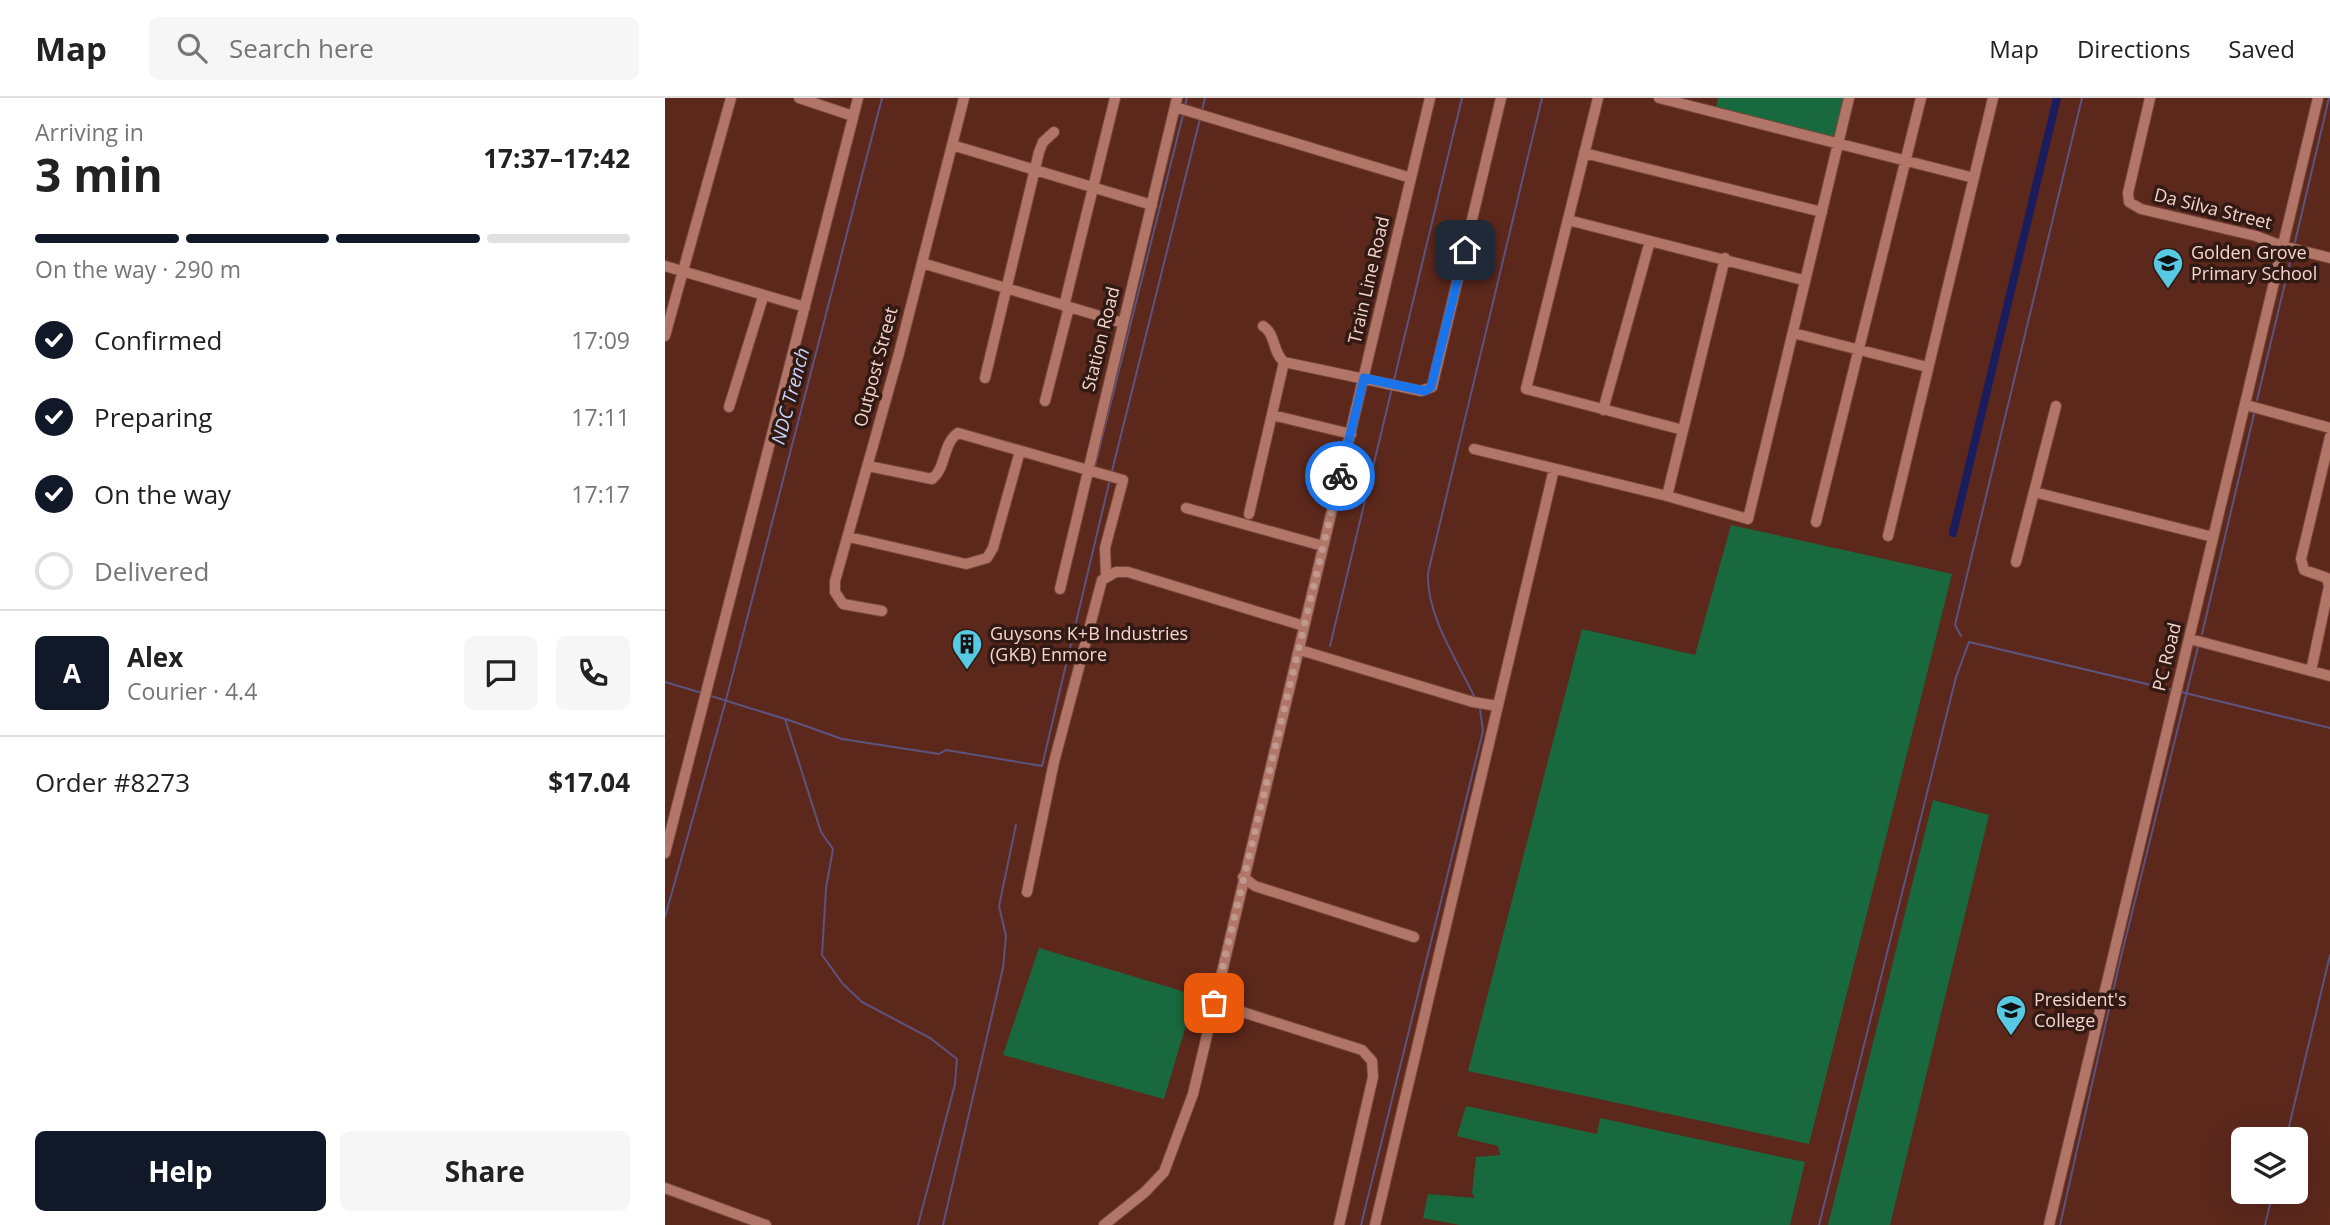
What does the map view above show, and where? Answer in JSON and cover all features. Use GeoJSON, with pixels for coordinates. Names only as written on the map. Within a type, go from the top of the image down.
{"type":"FeatureCollection","features":[{"type":"Feature","properties":{"kind":"street"},"geometry":{"type":"LineString","coordinates":[[665,337],[731,98]]}},
{"type":"Feature","properties":{"kind":"street"},"geometry":{"type":"LineString","coordinates":[[799,98],[853,116]]}},
{"type":"Feature","properties":{"kind":"street"},"geometry":{"type":"LineString","coordinates":[[665,853],[858,98]]}},
{"type":"Feature","properties":{"kind":"street","name":"Outpost Street"},"geometry":{"type":"LineString","coordinates":[[882,611],[843,604],[838,599],[835,581],[868,466],[964,98]]}},
{"type":"Feature","properties":{"kind":"street"},"geometry":{"type":"LineString","coordinates":[[1045,401],[1115,98]]}},
{"type":"Feature","properties":{"kind":"street","name":"Train Line Road"},"geometry":{"type":"LineString","coordinates":[[1104,1225],[1145,1192],[1164,1172],[1193,1094],[1430,98]]}},
{"type":"Feature","properties":{"kind":"street"},"geometry":{"type":"LineString","coordinates":[[1263,326],[1270,333],[1277,356],[1285,362],[1306,369],[1425,391],[1431,387],[1501,98]]}},
{"type":"Feature","properties":{"kind":"street"},"geometry":{"type":"LineString","coordinates":[[1598,98],[1526,389],[1683,430]]}},
{"type":"Feature","properties":{"kind":"street"},"geometry":{"type":"LineString","coordinates":[[1659,98],[1708,103],[1974,178]]}},
{"type":"Feature","properties":{"kind":"street"},"geometry":{"type":"LineString","coordinates":[[1473,449],[1667,496],[1748,519],[1793,333],[1803,280],[1849,98]]}},
{"type":"Feature","properties":{"kind":"street"},"geometry":{"type":"LineString","coordinates":[[1816,522],[1921,98]]}},
{"type":"Feature","properties":{"kind":"street"},"geometry":{"type":"LineString","coordinates":[[1888,536],[1993,98]]}},
{"type":"Feature","properties":{"kind":"street","name":"Da Silva Street"},"geometry":{"type":"LineString","coordinates":[[2150,98],[2128,193],[2129,202],[2141,209],[2256,236],[2282,246],[2330,258]]}},
{"type":"Feature","properties":{"kind":"street","name":"PC Road"},"geometry":{"type":"LineString","coordinates":[[2049,1225],[2318,98]]}},
{"type":"Feature","properties":{"kind":"street"},"geometry":{"type":"LineString","coordinates":[[1176,102],[1210,117],[1411,178]]}},
{"type":"Feature","properties":{"kind":"street","name":"Station Road"},"geometry":{"type":"LineString","coordinates":[[1061,589],[1176,102]]}},
{"type":"Feature","properties":{"kind":"street"},"geometry":{"type":"LineString","coordinates":[[985,378],[1035,169],[1044,142],[1054,132]]}},
{"type":"Feature","properties":{"kind":"street"},"geometry":{"type":"LineString","coordinates":[[952,145],[1152,205]]}},
{"type":"Feature","properties":{"kind":"street"},"geometry":{"type":"LineString","coordinates":[[1584,153],[1822,212]]}},
{"type":"Feature","properties":{"kind":"street"},"geometry":{"type":"LineString","coordinates":[[1568,220],[1803,280]]}},
{"type":"Feature","properties":{"kind":"street"},"geometry":{"type":"LineString","coordinates":[[1603,410],[1650,241]]}},
{"type":"Feature","properties":{"kind":"street"},"geometry":{"type":"LineString","coordinates":[[1667,496],[1725,258]]}},
{"type":"Feature","properties":{"kind":"street"},"geometry":{"type":"LineString","coordinates":[[922,263],[1123,323]]}},
{"type":"Feature","properties":{"kind":"street"},"geometry":{"type":"LineString","coordinates":[[665,266],[763,297],[805,307]]}},
{"type":"Feature","properties":{"kind":"street"},"geometry":{"type":"LineString","coordinates":[[729,407],[763,297]]}},
{"type":"Feature","properties":{"kind":"street"},"geometry":{"type":"LineString","coordinates":[[1793,333],[1927,367]]}},
{"type":"Feature","properties":{"kind":"street"},"geometry":{"type":"LineString","coordinates":[[1249,514],[1285,362]]}},
{"type":"Feature","properties":{"kind":"street"},"geometry":{"type":"LineString","coordinates":[[2246,405],[2330,428]]}},
{"type":"Feature","properties":{"kind":"street"},"geometry":{"type":"LineString","coordinates":[[2016,562],[2056,406]]}},
{"type":"Feature","properties":{"kind":"street"},"geometry":{"type":"LineString","coordinates":[[1272,415],[1350,435]]}},
{"type":"Feature","properties":{"kind":"street"},"geometry":{"type":"LineString","coordinates":[[868,466],[932,479],[939,473],[950,441],[958,433],[1123,481],[1105,548],[1106,576],[1098,587],[1054,762],[1027,892]]}},
{"type":"Feature","properties":{"kind":"street"},"geometry":{"type":"LineString","coordinates":[[2311,671],[2329,586],[2327,578],[2304,570],[2301,559],[2330,437]]}},
{"type":"Feature","properties":{"kind":"street"},"geometry":{"type":"LineString","coordinates":[[849,537],[966,564],[987,558],[993,548],[1020,451]]}},
{"type":"Feature","properties":{"kind":"street"},"geometry":{"type":"LineString","coordinates":[[1375,1225],[1555,469]]}},
{"type":"Feature","properties":{"kind":"street"},"geometry":{"type":"LineString","coordinates":[[2034,492],[2213,537]]}},
{"type":"Feature","properties":{"kind":"street"},"geometry":{"type":"LineString","coordinates":[[1186,508],[1323,547]]}},
{"type":"Feature","properties":{"kind":"street"},"geometry":{"type":"LineString","coordinates":[[1106,576],[1128,572],[1304,625]]}},
{"type":"Feature","properties":{"kind":"street"},"geometry":{"type":"LineString","coordinates":[[2190,639],[2330,676]]}},
{"type":"Feature","properties":{"kind":"street"},"geometry":{"type":"LineString","coordinates":[[1300,650],[1473,702],[1498,706]]}},
{"type":"Feature","properties":{"kind":"street"},"geometry":{"type":"LineString","coordinates":[[1243,877],[1255,887],[1414,937]]}},
{"type":"Feature","properties":{"kind":"street"},"geometry":{"type":"LineString","coordinates":[[1214,1003],[1361,1050],[1372,1061],[1373,1077],[1339,1225]]}},
{"type":"Feature","properties":{"kind":"street"},"geometry":{"type":"LineString","coordinates":[[665,1188],[766,1225]]}},
{"type":"Feature","properties":{"kind":"green space"},"geometry":{"type":"Polygon","coordinates":[[[1718,98],[1843,98],[1833,140],[1715,112],[1718,98]]]}},
{"type":"Feature","properties":{"kind":"green space"},"geometry":{"type":"Polygon","coordinates":[[[1731,525],[1952,574],[1809,1144],[1468,1071],[1582,629],[1695,655],[1731,525]]]}},
{"type":"Feature","properties":{"kind":"green space"},"geometry":{"type":"Polygon","coordinates":[[[1933,800],[1989,815],[1890,1225],[1828,1225],[1933,800]]]}},
{"type":"Feature","properties":{"kind":"green space"},"geometry":{"type":"Polygon","coordinates":[[[1039,948],[1195,995],[1164,1099],[1003,1055],[1039,948]]]}},
{"type":"Feature","properties":{"kind":"green space"},"geometry":{"type":"Polygon","coordinates":[[[1466,1106],[1597,1134],[1600,1118],[1805,1162],[1790,1225],[1460,1225],[1423,1218],[1428,1194],[1475,1198],[1472,1193],[1476,1157],[1500,1155],[1498,1146],[1457,1136],[1466,1106]]]}},
{"type":"Feature","properties":{"kind":"waterway","name":"NDC Trench"},"geometry":{"type":"LineString","coordinates":[[665,917],[726,700],[882,98]]}},
{"type":"Feature","properties":{"kind":"waterway"},"geometry":{"type":"LineString","coordinates":[[1185,106],[1187,98]]}},
{"type":"Feature","properties":{"kind":"waterway"},"geometry":{"type":"LineString","coordinates":[[1202,110],[1205,98]]}},
{"type":"Feature","properties":{"kind":"waterway"},"geometry":{"type":"LineString","coordinates":[[1394,380],[1462,98]]}},
{"type":"Feature","properties":{"kind":"waterway"},"geometry":{"type":"LineString","coordinates":[[1475,698],[1437,621],[1428,573],[1542,98]]}},
{"type":"Feature","properties":{"kind":"waterway"},"geometry":{"type":"LineString","coordinates":[[1953,533],[2057,98]]}},
{"type":"Feature","properties":{"kind":"waterway"},"geometry":{"type":"LineString","coordinates":[[1961,636],[1955,625],[2082,98]]}},
{"type":"Feature","properties":{"kind":"waterway"},"geometry":{"type":"LineString","coordinates":[[2295,242],[2329,98]]}},
{"type":"Feature","properties":{"kind":"waterway"},"geometry":{"type":"LineString","coordinates":[[1095,466],[1183,115]]}},
{"type":"Feature","properties":{"kind":"waterway"},"geometry":{"type":"LineString","coordinates":[[1112,471],[1200,119]]}},
{"type":"Feature","properties":{"kind":"waterway"},"geometry":{"type":"LineString","coordinates":[[2257,400],[2292,254]]}},
{"type":"Feature","properties":{"kind":"waterway"},"geometry":{"type":"LineString","coordinates":[[1330,646],[1392,388]]}},
{"type":"Feature","properties":{"kind":"waterway"},"geometry":{"type":"LineString","coordinates":[[2202,634],[2254,414]]}},
{"type":"Feature","properties":{"kind":"waterway"},"geometry":{"type":"LineString","coordinates":[[786,719],[842,739],[939,754],[946,750],[1042,766],[1109,483]]}},
{"type":"Feature","properties":{"kind":"waterway"},"geometry":{"type":"LineString","coordinates":[[1819,1225],[1956,677],[1969,642],[2172,690]]}},
{"type":"Feature","properties":{"kind":"waterway"},"geometry":{"type":"LineString","coordinates":[[2060,1225],[2119,965],[2198,647]]}},
{"type":"Feature","properties":{"kind":"waterway"},"geometry":{"type":"LineString","coordinates":[[665,682],[702,693]]}},
{"type":"Feature","properties":{"kind":"waterway"},"geometry":{"type":"LineString","coordinates":[[2181,692],[2330,728]]}},
{"type":"Feature","properties":{"kind":"waterway"},"geometry":{"type":"LineString","coordinates":[[711,696],[785,719],[821,832],[833,849],[826,888],[822,955],[843,984],[862,1002],[930,1038],[957,1059],[955,1084],[918,1225]]}},
{"type":"Feature","properties":{"kind":"waterway"},"geometry":{"type":"LineString","coordinates":[[1361,1225],[1483,731],[1480,709]]}},
{"type":"Feature","properties":{"kind":"waterway"},"geometry":{"type":"LineString","coordinates":[[943,1225],[1003,968],[1006,936],[999,906],[1016,825]]}},
{"type":"Feature","properties":{"kind":"waterway"},"geometry":{"type":"LineString","coordinates":[[2289,1127],[2330,955]]}},
{"type":"Feature","properties":{"kind":"waterway"},"geometry":{"type":"LineString","coordinates":[[2265,1225],[2270,1204]]}},
{"type":"Feature","properties":{"kind":"way so far"},"geometry":{"type":"LineString","coordinates":[[1214,1003],[1288,703],[1340,476]]}},
{"type":"Feature","properties":{"kind":"place","name":"Golden Grove Primary School"},"geometry":{"type":"Point","coordinates":[2168,290]}},
{"type":"Feature","properties":{"kind":"place","name":"Guysons K+B Industries (GKB) Enmore"},"geometry":{"type":"Point","coordinates":[967,671]}},
{"type":"Feature","properties":{"kind":"place","name":"President's College"},"geometry":{"type":"Point","coordinates":[2011,1037]}},
{"type":"Feature","properties":{"kind":"route"},"geometry":{"type":"LineString","coordinates":[[1340,476],[1364,378],[1425,391],[1431,387],[1465,250]]}}]}
